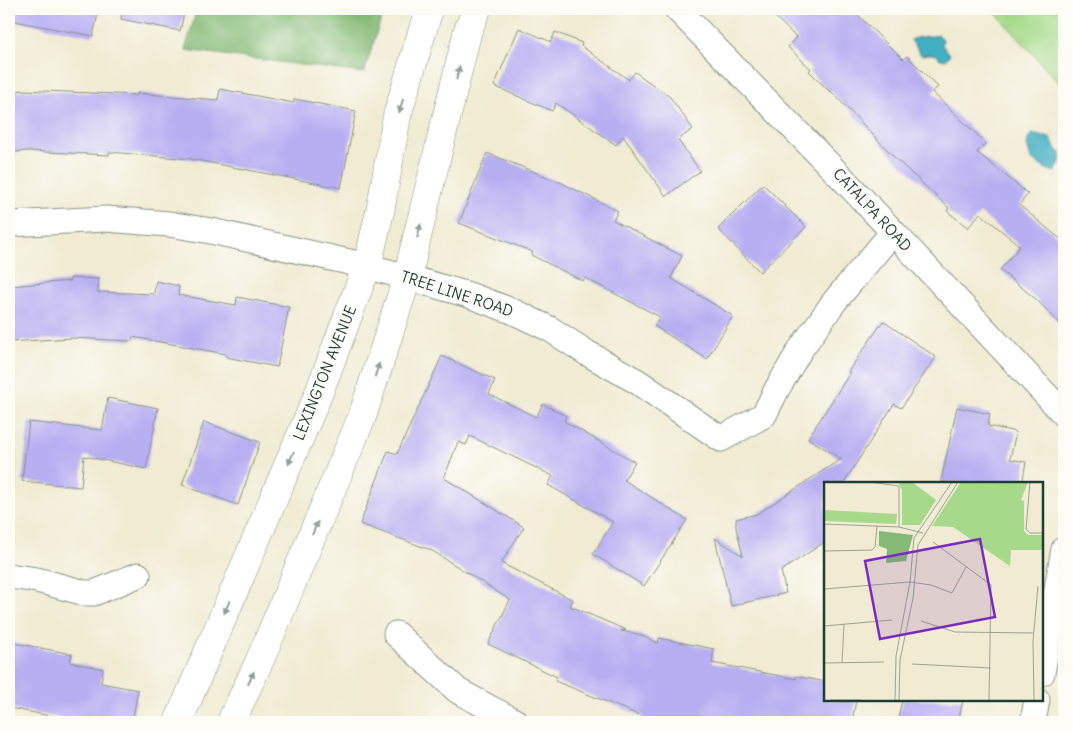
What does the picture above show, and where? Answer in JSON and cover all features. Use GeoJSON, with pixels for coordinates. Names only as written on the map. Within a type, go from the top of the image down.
{"type":"FeatureCollection","features":[{"type":"Feature","properties":{"kind":"street","name":"LEXINGTON AVENUE"},"geometry":{"type":"LineString","coordinates":[[178,722],[318,395],[367,266],[380,212],[397,116],[429,9]]}},
{"type":"Feature","properties":{"kind":"street"},"geometry":{"type":"LineString","coordinates":[[232,722],[362,417],[407,278],[468,30],[477,9]]}},
{"type":"Feature","properties":{"kind":"street","name":"CATALPA ROAD"},"geometry":{"type":"LineString","coordinates":[[677,9],[848,184],[1064,414]]}},
{"type":"Feature","properties":{"kind":"street","name":"TREE LINE ROAD"},"geometry":{"type":"LineString","coordinates":[[9,224],[106,219],[169,224],[211,231],[367,266],[469,295],[512,311],[550,329],[587,354],[638,382],[720,439],[764,415],[800,350],[834,302],[893,232]]}},
{"type":"Feature","properties":{"kind":"street"},"geometry":{"type":"LineString","coordinates":[[1043,667],[1064,549]]}},
{"type":"Feature","properties":{"kind":"street"},"geometry":{"type":"LineString","coordinates":[[9,576],[38,580],[94,593],[138,576]]}},
{"type":"Feature","properties":{"kind":"street"},"geometry":{"type":"LineString","coordinates":[[396,634],[458,691],[516,722]]}},
{"type":"Feature","properties":{"kind":"street"},"geometry":{"type":"LineString","coordinates":[[1033,722],[1037,701]]}},
{"type":"Feature","properties":{"kind":"green space"},"geometry":{"type":"Polygon","coordinates":[[[197,9],[384,9],[364,73],[185,50],[197,9]]]}},
{"type":"Feature","properties":{"kind":"green space"},"geometry":{"type":"Polygon","coordinates":[[[992,9],[1064,9],[1064,88],[992,9]]]}},
{"type":"Feature","properties":{"kind":"water"},"geometry":{"type":"Polygon","coordinates":[[[939,35],[943,39],[942,45],[950,54],[946,60],[940,59],[937,55],[921,55],[911,40],[914,38],[939,35]]]}},
{"type":"Feature","properties":{"kind":"water"},"geometry":{"type":"Polygon","coordinates":[[[1032,134],[1051,138],[1055,147],[1061,153],[1060,163],[1055,172],[1046,169],[1031,159],[1027,146],[1028,139],[1032,134]]]}},
{"type":"Feature","properties":{"kind":"building"},"geometry":{"type":"Polygon","coordinates":[[[9,9],[99,9],[93,36],[9,20],[9,9]]]}},
{"type":"Feature","properties":{"kind":"building"},"geometry":{"type":"Polygon","coordinates":[[[122,9],[185,9],[180,31],[121,19],[122,9]]]}},
{"type":"Feature","properties":{"kind":"building"},"geometry":{"type":"Polygon","coordinates":[[[767,9],[852,9],[903,59],[907,56],[938,87],[932,92],[986,143],[977,152],[1028,194],[1019,205],[1064,242],[1064,328],[1037,300],[1000,270],[1020,246],[980,213],[968,228],[947,211],[949,208],[896,159],[831,91],[809,71],[811,69],[788,47],[797,38],[767,9]]]}},
{"type":"Feature","properties":{"kind":"building"},"geometry":{"type":"Polygon","coordinates":[[[519,28],[551,42],[555,32],[582,43],[581,46],[629,80],[635,72],[670,97],[693,129],[678,140],[700,171],[666,196],[623,136],[616,145],[556,103],[552,111],[494,86],[519,28]]]}},
{"type":"Feature","properties":{"kind":"building"},"geometry":{"type":"Polygon","coordinates":[[[220,89],[294,103],[294,99],[356,111],[341,188],[191,159],[109,152],[109,155],[26,151],[9,153],[9,92],[23,90],[137,95],[137,93],[218,100],[220,89]]]}},
{"type":"Feature","properties":{"kind":"building"},"geometry":{"type":"Polygon","coordinates":[[[487,153],[562,183],[618,211],[613,220],[682,256],[671,278],[733,316],[707,359],[654,326],[660,317],[585,278],[583,281],[531,255],[533,252],[459,223],[487,153]]]}},
{"type":"Feature","properties":{"kind":"building"},"geometry":{"type":"Polygon","coordinates":[[[763,184],[806,227],[760,272],[718,229],[763,184]]]}},
{"type":"Feature","properties":{"kind":"building"},"geometry":{"type":"Polygon","coordinates":[[[70,278],[98,279],[98,292],[154,294],[156,281],[179,286],[178,295],[236,305],[237,297],[289,307],[277,367],[226,357],[226,354],[133,337],[132,341],[71,338],[9,342],[9,286],[70,281],[70,278]]]}},
{"type":"Feature","properties":{"kind":"building"},"geometry":{"type":"Polygon","coordinates":[[[883,321],[936,357],[901,408],[894,404],[844,482],[824,482],[824,542],[781,571],[786,593],[731,606],[715,538],[743,556],[736,528],[736,519],[757,514],[841,459],[808,438],[850,373],[848,372],[883,321]]]}},
{"type":"Feature","properties":{"kind":"building"},"geometry":{"type":"Polygon","coordinates":[[[442,356],[495,380],[489,394],[536,417],[543,404],[566,416],[564,421],[635,462],[624,480],[687,520],[644,586],[593,554],[613,522],[548,485],[553,476],[470,436],[466,445],[458,442],[444,478],[524,527],[501,563],[573,600],[570,606],[626,630],[621,631],[638,634],[658,643],[659,638],[714,649],[712,663],[796,679],[796,676],[824,682],[824,701],[856,701],[852,722],[655,722],[643,720],[644,717],[555,681],[557,677],[488,644],[510,600],[431,550],[360,524],[388,451],[397,454],[442,356]]]}},
{"type":"Feature","properties":{"kind":"building"},"geometry":{"type":"Polygon","coordinates":[[[108,398],[158,408],[146,469],[84,456],[81,487],[22,481],[29,422],[102,430],[108,398]]]}},
{"type":"Feature","properties":{"kind":"building"},"geometry":{"type":"Polygon","coordinates":[[[957,407],[990,414],[988,426],[1016,432],[1010,459],[1026,462],[1022,482],[941,481],[957,407]]]}},
{"type":"Feature","properties":{"kind":"building"},"geometry":{"type":"Polygon","coordinates":[[[204,422],[260,442],[238,505],[182,485],[204,422]]]}},
{"type":"Feature","properties":{"kind":"building"},"geometry":{"type":"Polygon","coordinates":[[[9,642],[72,654],[70,662],[103,669],[101,683],[138,690],[132,722],[70,722],[71,720],[9,708],[9,642]]]}},
{"type":"Feature","properties":{"kind":"building"},"geometry":{"type":"Polygon","coordinates":[[[902,701],[963,701],[958,722],[897,722],[902,701]]]}}]}
